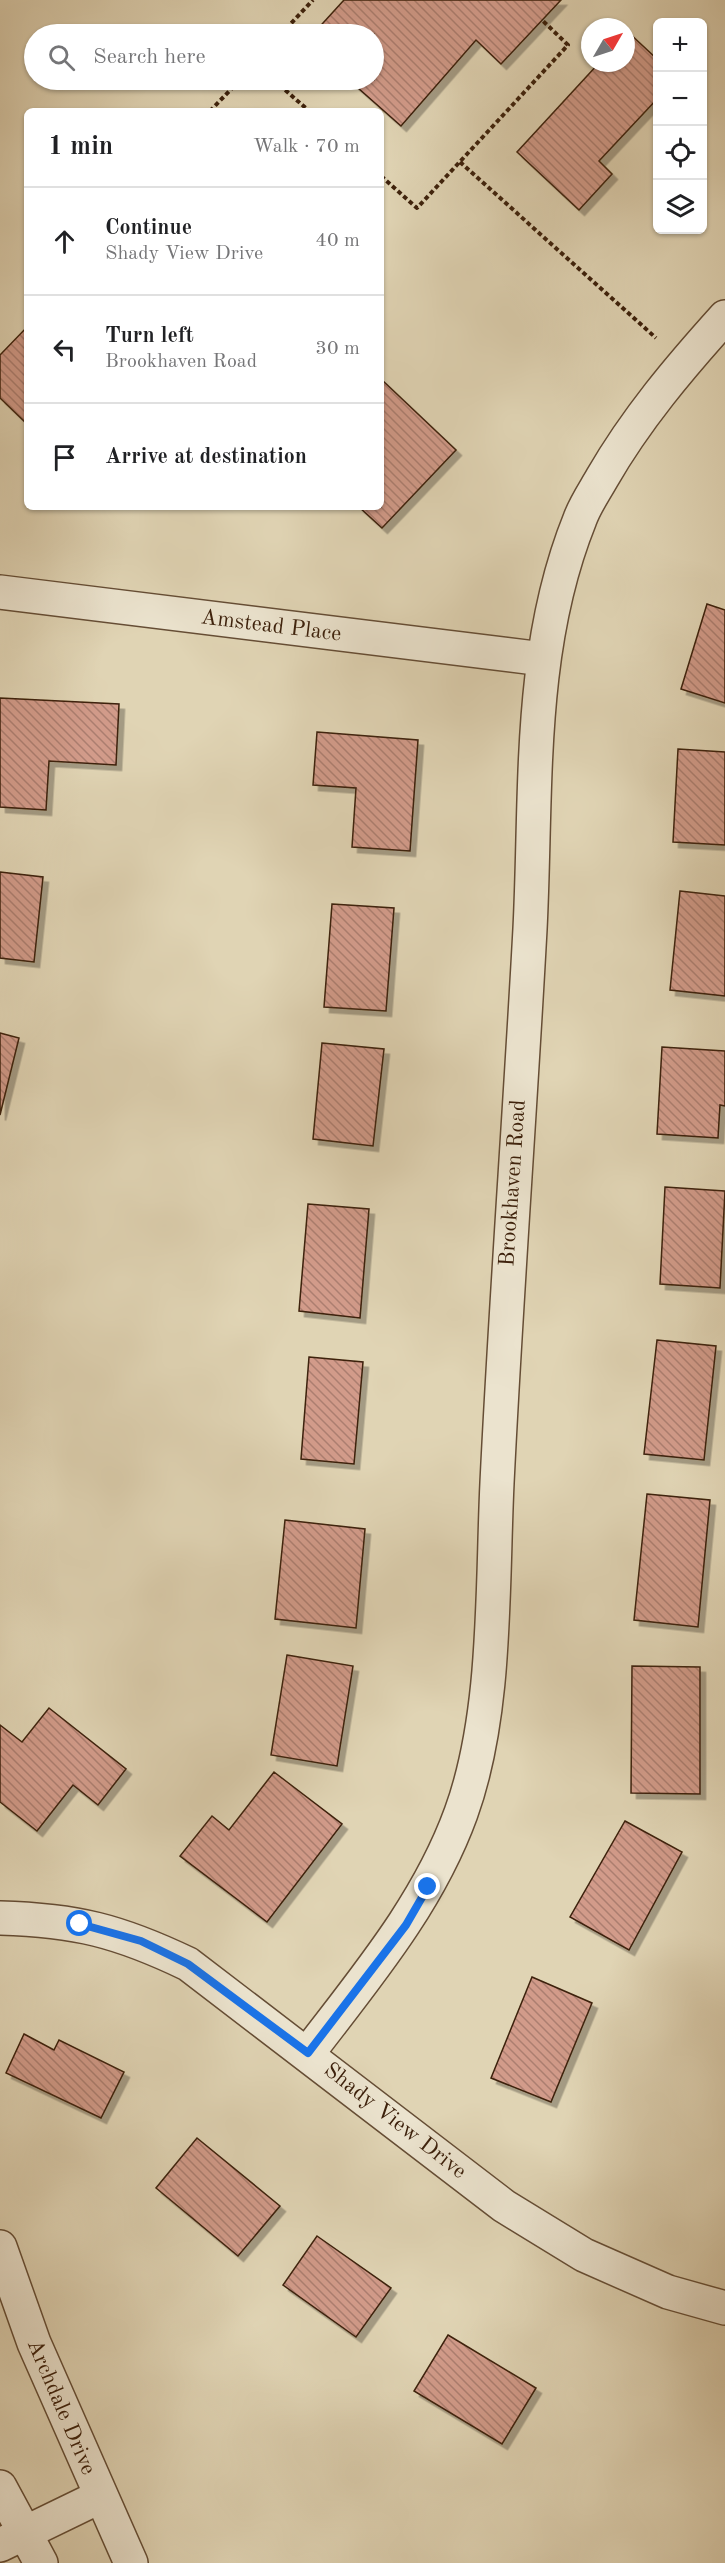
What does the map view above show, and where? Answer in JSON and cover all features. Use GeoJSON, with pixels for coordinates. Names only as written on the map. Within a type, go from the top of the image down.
{"type":"FeatureCollection","features":[{"type":"Feature","properties":{"kind":"street","name":"Brookhaven Road"},"geometry":{"type":"LineString","coordinates":[[308,2053],[406,1925],[428,1887],[461,1814],[472,1776],[487,1697],[506,1303],[530,928],[537,709],[543,659],[555,597],[581,516],[620,447],[674,375],[725,317]]}},
{"type":"Feature","properties":{"kind":"street","name":"Amstead Place"},"geometry":{"type":"LineString","coordinates":[[0,592],[543,659]]}},
{"type":"Feature","properties":{"kind":"street","name":"Shady View Drive"},"geometry":{"type":"LineString","coordinates":[[0,1918],[80,1924],[141,1941],[188,1964],[308,2053],[514,2212],[584,2254],[668,2292],[725,2308]]}},
{"type":"Feature","properties":{"kind":"street","name":"Archdale Drive"},"geometry":{"type":"LineString","coordinates":[[0,2247],[34,2343],[99,2497],[130,2563]]}},
{"type":"Feature","properties":{"kind":"street"},"geometry":{"type":"LineString","coordinates":[[0,2487],[12,2540],[41,2563]]}},
{"type":"Feature","properties":{"kind":"street"},"geometry":{"type":"LineString","coordinates":[[12,2540],[99,2497]]}},
{"type":"Feature","properties":{"kind":"path"},"geometry":{"type":"LineString","coordinates":[[290,24],[313,0]]}},
{"type":"Feature","properties":{"kind":"path"},"geometry":{"type":"LineString","coordinates":[[384,179],[417,208],[568,45],[542,20]]}},
{"type":"Feature","properties":{"kind":"path"},"geometry":{"type":"LineString","coordinates":[[213,108],[230,90]]}},
{"type":"Feature","properties":{"kind":"path"},"geometry":{"type":"LineString","coordinates":[[285,90],[306,108]]}},
{"type":"Feature","properties":{"kind":"path"},"geometry":{"type":"LineString","coordinates":[[460,162],[658,340]]}},
{"type":"Feature","properties":{"kind":"building"},"geometry":{"type":"Polygon","coordinates":[[[344,0],[561,0],[501,64],[476,40],[401,126],[384,111],[384,108],[381,108],[360,90],[384,90],[384,24],[322,24],[344,0]]]}},
{"type":"Feature","properties":{"kind":"building"},"geometry":{"type":"Polygon","coordinates":[[[635,39],[653,55],[653,103],[599,161],[612,174],[579,210],[517,152],[591,72],[635,72],[635,39]]]}},
{"type":"Feature","properties":{"kind":"building"},"geometry":{"type":"Polygon","coordinates":[[[24,330],[24,421],[0,398],[0,355],[24,330]]]}},
{"type":"Feature","properties":{"kind":"building"},"geometry":{"type":"Polygon","coordinates":[[[384,382],[456,450],[382,528],[362,510],[384,510],[384,382]]]}},
{"type":"Feature","properties":{"kind":"building"},"geometry":{"type":"Polygon","coordinates":[[[707,604],[725,610],[725,703],[681,689],[707,604]]]}},
{"type":"Feature","properties":{"kind":"building"},"geometry":{"type":"Polygon","coordinates":[[[0,698],[119,704],[116,765],[49,761],[46,810],[0,807],[0,698]]]}},
{"type":"Feature","properties":{"kind":"building"},"geometry":{"type":"Polygon","coordinates":[[[317,732],[418,740],[410,851],[352,847],[356,788],[313,785],[317,732]]]}},
{"type":"Feature","properties":{"kind":"building"},"geometry":{"type":"Polygon","coordinates":[[[678,749],[725,752],[725,845],[673,842],[678,749]]]}},
{"type":"Feature","properties":{"kind":"building"},"geometry":{"type":"Polygon","coordinates":[[[0,872],[43,877],[34,962],[0,958],[0,872]]]}},
{"type":"Feature","properties":{"kind":"building"},"geometry":{"type":"Polygon","coordinates":[[[680,891],[725,896],[725,996],[670,990],[680,891]]]}},
{"type":"Feature","properties":{"kind":"building"},"geometry":{"type":"Polygon","coordinates":[[[332,904],[394,908],[386,1011],[324,1007],[332,904]]]}},
{"type":"Feature","properties":{"kind":"building"},"geometry":{"type":"Polygon","coordinates":[[[0,1033],[19,1038],[0,1115],[0,1033]]]}},
{"type":"Feature","properties":{"kind":"building"},"geometry":{"type":"Polygon","coordinates":[[[322,1043],[384,1049],[373,1146],[313,1139],[322,1043]]]}},
{"type":"Feature","properties":{"kind":"building"},"geometry":{"type":"Polygon","coordinates":[[[662,1047],[725,1051],[725,1106],[720,1105],[718,1138],[657,1134],[662,1047]]]}},
{"type":"Feature","properties":{"kind":"building"},"geometry":{"type":"Polygon","coordinates":[[[665,1187],[725,1191],[720,1288],[660,1284],[665,1187]]]}},
{"type":"Feature","properties":{"kind":"building"},"geometry":{"type":"Polygon","coordinates":[[[308,1204],[369,1209],[360,1318],[299,1311],[308,1204]]]}},
{"type":"Feature","properties":{"kind":"building"},"geometry":{"type":"Polygon","coordinates":[[[657,1340],[716,1346],[704,1460],[644,1454],[657,1340]]]}},
{"type":"Feature","properties":{"kind":"building"},"geometry":{"type":"Polygon","coordinates":[[[309,1357],[363,1362],[354,1464],[301,1459],[309,1357]]]}},
{"type":"Feature","properties":{"kind":"building"},"geometry":{"type":"Polygon","coordinates":[[[647,1494],[710,1500],[698,1627],[634,1620],[647,1494]]]}},
{"type":"Feature","properties":{"kind":"building"},"geometry":{"type":"Polygon","coordinates":[[[285,1520],[365,1529],[356,1628],[275,1619],[285,1520]]]}},
{"type":"Feature","properties":{"kind":"building"},"geometry":{"type":"Polygon","coordinates":[[[287,1655],[353,1666],[337,1766],[271,1755],[287,1655]]]}},
{"type":"Feature","properties":{"kind":"building"},"geometry":{"type":"Polygon","coordinates":[[[632,1666],[700,1667],[700,1794],[631,1793],[632,1666]]]}},
{"type":"Feature","properties":{"kind":"building"},"geometry":{"type":"Polygon","coordinates":[[[49,1708],[126,1769],[98,1805],[73,1785],[37,1831],[0,1802],[0,1725],[22,1742],[49,1708]]]}},
{"type":"Feature","properties":{"kind":"building"},"geometry":{"type":"Polygon","coordinates":[[[274,1772],[342,1824],[267,1922],[180,1856],[212,1816],[229,1830],[274,1772]]]}},
{"type":"Feature","properties":{"kind":"building"},"geometry":{"type":"Polygon","coordinates":[[[625,1821],[682,1852],[629,1950],[570,1917],[625,1821]]]}},
{"type":"Feature","properties":{"kind":"building"},"geometry":{"type":"Polygon","coordinates":[[[532,1977],[592,2003],[551,2102],[491,2078],[532,1977]]]}},
{"type":"Feature","properties":{"kind":"building"},"geometry":{"type":"Polygon","coordinates":[[[24,2034],[54,2050],[59,2040],[124,2072],[101,2118],[6,2073],[24,2034]]]}},
{"type":"Feature","properties":{"kind":"building"},"geometry":{"type":"Polygon","coordinates":[[[197,2138],[280,2206],[238,2256],[156,2188],[197,2138]]]}},
{"type":"Feature","properties":{"kind":"building"},"geometry":{"type":"Polygon","coordinates":[[[317,2236],[391,2288],[356,2337],[283,2285],[317,2236]]]}},
{"type":"Feature","properties":{"kind":"building"},"geometry":{"type":"Polygon","coordinates":[[[448,2335],[536,2388],[502,2444],[414,2391],[448,2335]]]}},
{"type":"Feature","properties":{"kind":"route"},"geometry":{"type":"LineString","coordinates":[[80,1924],[141,1941],[188,1964],[308,2053],[406,1925],[428,1887]]}}]}
